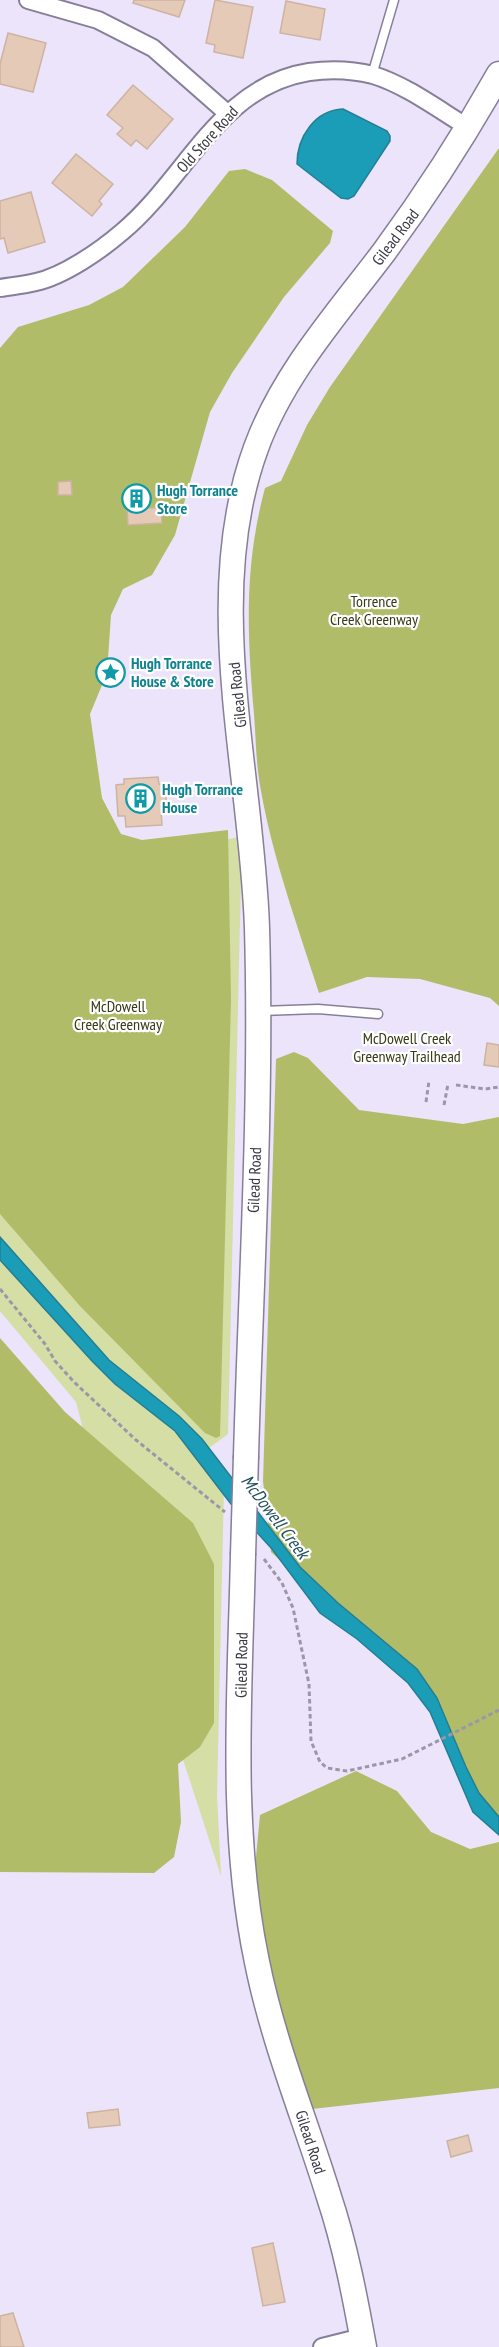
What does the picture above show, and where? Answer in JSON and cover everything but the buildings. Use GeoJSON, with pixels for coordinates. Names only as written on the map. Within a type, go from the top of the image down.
{"type":"FeatureCollection","features":[{"type":"Feature","properties":{"kind":"main road","name":"Gilead Road"},"geometry":{"type":"LineString","coordinates":[[363,2342],[330,2200],[260,1975],[247,1904],[240,1834],[239,1789],[252,1556],[246,1456],[258,1011],[254,865],[231,634],[232,550],[242,496],[256,447],[285,387],[317,339],[425,196],[469,128],[499,74]]}},
{"type":"Feature","properties":{"kind":"street"},"geometry":{"type":"LineString","coordinates":[[28,0],[98,20],[153,48],[227,113]]}},
{"type":"Feature","properties":{"kind":"street","name":"Old Store Road"},"geometry":{"type":"LineString","coordinates":[[0,288],[38,282],[90,256],[124,231],[227,113],[274,82],[296,74],[343,71],[372,75],[390,82],[469,128]]}},
{"type":"Feature","properties":{"kind":"street"},"geometry":{"type":"LineString","coordinates":[[322,2347],[363,2342]]}},
{"type":"Feature","properties":{"kind":"lane"},"geometry":{"type":"LineString","coordinates":[[372,75],[394,0]]}},
{"type":"Feature","properties":{"kind":"lane"},"geometry":{"type":"LineString","coordinates":[[258,1011],[318,1009],[378,1014]]}},
{"type":"Feature","properties":{"kind":"path"},"geometry":{"type":"LineString","coordinates":[[426,1102],[429,1081]]}},
{"type":"Feature","properties":{"kind":"path"},"geometry":{"type":"LineString","coordinates":[[444,1105],[448,1084]]}},
{"type":"Feature","properties":{"kind":"path"},"geometry":{"type":"LineString","coordinates":[[456,1085],[485,1089],[499,1087]]}},
{"type":"Feature","properties":{"kind":"path"},"geometry":{"type":"LineString","coordinates":[[0,1289],[74,1382],[136,1440],[227,1513]]}},
{"type":"Feature","properties":{"kind":"path"},"geometry":{"type":"LineString","coordinates":[[252,1556],[282,1584],[293,1608],[309,1684],[311,1741],[320,1762],[327,1768],[347,1771],[402,1759],[499,1710]]}},
{"type":"Feature","properties":{"kind":"green space","name":"Torrence Creek Greenway"},"geometry":{"type":"Polygon","coordinates":[[[499,148],[499,1006],[490,998],[420,979],[367,977],[319,993],[279,867],[258,772],[249,600],[253,545],[258,517],[265,488],[281,481],[307,425],[330,387],[499,148]]]}},
{"type":"Feature","properties":{"kind":"green space"},"geometry":{"type":"Polygon","coordinates":[[[245,169],[272,180],[333,231],[330,243],[284,297],[232,373],[210,412],[175,535],[152,575],[123,589],[111,615],[107,673],[90,714],[102,798],[121,834],[142,840],[228,830],[231,999],[220,1436],[216,1438],[205,1433],[80,1306],[0,1214],[0,348],[18,327],[89,305],[123,287],[185,227],[229,171],[245,169]]]}},
{"type":"Feature","properties":{"kind":"green space","name":"McDowell Creek Greenway"},"geometry":{"type":"Polygon","coordinates":[[[0,771],[80,852],[184,850],[242,836],[228,1434],[209,1448],[224,1485],[217,1796],[221,1876],[114,1548],[76,1402],[0,1311],[0,771]]]}},
{"type":"Feature","properties":{"kind":"green space"},"geometry":{"type":"Polygon","coordinates":[[[294,1052],[308,1058],[359,1110],[463,1124],[499,1117],[499,1830],[473,1798],[433,1699],[271,1552],[263,1481],[276,1059],[294,1052]]]}},
{"type":"Feature","properties":{"kind":"green space"},"geometry":{"type":"Polygon","coordinates":[[[0,1338],[65,1412],[193,1523],[214,1564],[214,1723],[200,1747],[178,1764],[181,1822],[174,1857],[154,1873],[0,1872],[0,1338]]]}},
{"type":"Feature","properties":{"kind":"green space"},"geometry":{"type":"Polygon","coordinates":[[[356,1771],[397,1791],[431,1832],[470,1849],[499,1842],[499,2088],[312,2109],[277,2003],[254,1878],[260,1815],[356,1771]]]}},
{"type":"Feature","properties":{"kind":"water"},"geometry":{"type":"Polygon","coordinates":[[[343,109],[387,131],[390,136],[390,141],[354,196],[348,199],[341,198],[297,164],[300,144],[310,127],[324,114],[343,109]]]}},
{"type":"Feature","properties":{"kind":"water"},"geometry":{"type":"Polygon","coordinates":[[[0,1237],[109,1360],[179,1416],[202,1439],[300,1567],[338,1603],[417,1669],[437,1698],[479,1793],[499,1817],[499,1835],[473,1812],[430,1712],[408,1683],[357,1639],[320,1613],[272,1549],[231,1504],[175,1431],[115,1384],[0,1260],[0,1237]]]}},
{"type":"Feature","properties":{"kind":"place","name":"Hugh Torrance Store"},"geometry":{"type":"Point","coordinates":[136,499]}},
{"type":"Feature","properties":{"kind":"place","name":"Hugh Torrance House & Store"},"geometry":{"type":"Point","coordinates":[110,672]}},
{"type":"Feature","properties":{"kind":"place","name":"Hugh Torrance House"},"geometry":{"type":"Point","coordinates":[141,798]}},
{"type":"Feature","properties":{"kind":"park label","name":"McDowell Creek Greenway Trailhead"},"geometry":{"type":"Point","coordinates":[407,1047]}},
{"type":"Feature","properties":{"kind":"water label","name":"McDowell Creek"},"geometry":{"type":"Point","coordinates":[275,1517]}}]}
